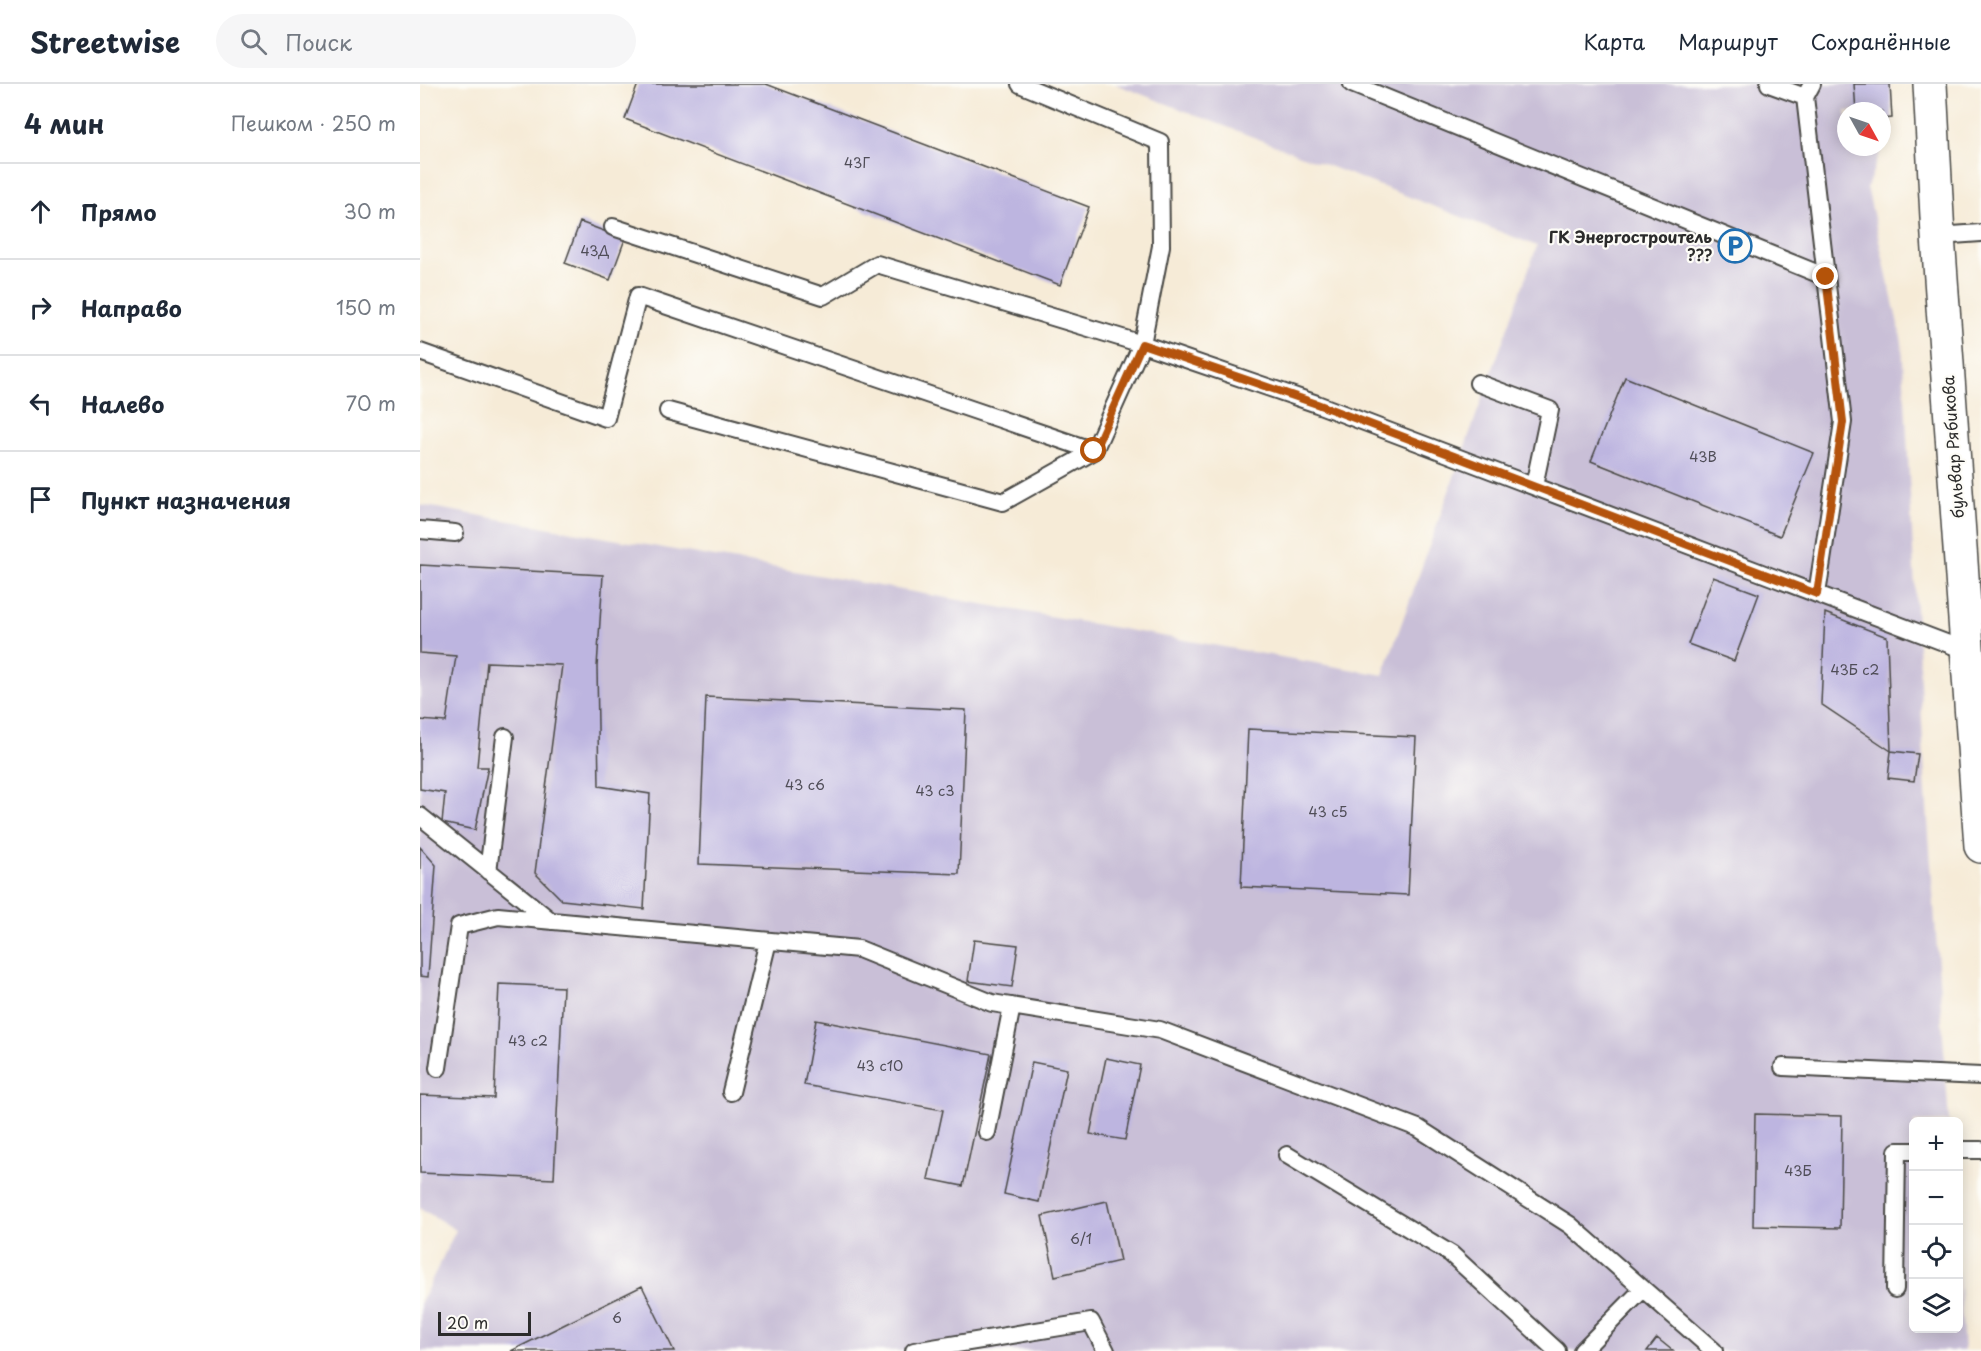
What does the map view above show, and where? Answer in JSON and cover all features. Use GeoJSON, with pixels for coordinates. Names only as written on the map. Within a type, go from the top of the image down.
{"type":"FeatureCollection","features":[{"type":"Feature","properties":{"kind":"street","name":"бульвар Рябикова"},"geometry":{"type":"LineString","coordinates":[[1930,84],[1938,236],[1981,846]]}},
{"type":"Feature","properties":{"kind":"lane"},"geometry":{"type":"LineString","coordinates":[[668,411],[1003,502],[1094,451],[1142,344],[1161,246],[1160,142],[1020,84]]}},
{"type":"Feature","properties":{"kind":"lane"},"geometry":{"type":"LineString","coordinates":[[1352,84],[1826,277]]}},
{"type":"Feature","properties":{"kind":"lane"},"geometry":{"type":"LineString","coordinates":[[1769,84],[1808,90],[1843,422],[1817,594]]}},
{"type":"Feature","properties":{"kind":"lane"},"geometry":{"type":"LineString","coordinates":[[613,227],[823,296],[877,264],[1142,344],[1317,404],[1967,651]]}},
{"type":"Feature","properties":{"kind":"lane"},"geometry":{"type":"LineString","coordinates":[[1938,236],[1981,233]]}},
{"type":"Feature","properties":{"kind":"lane"},"geometry":{"type":"LineString","coordinates":[[420,352],[606,418],[638,296],[1094,451]]}},
{"type":"Feature","properties":{"kind":"lane"},"geometry":{"type":"LineString","coordinates":[[1478,383],[1550,410],[1534,486]]}},
{"type":"Feature","properties":{"kind":"lane"},"geometry":{"type":"LineString","coordinates":[[420,530],[455,533]]}},
{"type":"Feature","properties":{"kind":"lane"},"geometry":{"type":"LineString","coordinates":[[488,871],[505,737]]}},
{"type":"Feature","properties":{"kind":"lane"},"geometry":{"type":"LineString","coordinates":[[420,816],[551,921]]}},
{"type":"Feature","properties":{"kind":"lane"},"geometry":{"type":"LineString","coordinates":[[438,1068],[459,926],[498,916],[859,949],[992,1003],[1160,1030],[1418,1128],[1570,1225],[1714,1351]]}},
{"type":"Feature","properties":{"kind":"lane"},"geometry":{"type":"LineString","coordinates":[[731,1092],[768,940]]}},
{"type":"Feature","properties":{"kind":"lane"},"geometry":{"type":"LineString","coordinates":[[987,1132],[1012,1006]]}},
{"type":"Feature","properties":{"kind":"lane"},"geometry":{"type":"LineString","coordinates":[[1783,1067],[1981,1076]]}},
{"type":"Feature","properties":{"kind":"lane"},"geometry":{"type":"LineString","coordinates":[[1963,1150],[1981,1150]]}},
{"type":"Feature","properties":{"kind":"lane"},"geometry":{"type":"LineString","coordinates":[[1895,1288],[1897,1151],[1909,1151]]}},
{"type":"Feature","properties":{"kind":"lane"},"geometry":{"type":"LineString","coordinates":[[1287,1155],[1451,1254],[1557,1351]]}},
{"type":"Feature","properties":{"kind":"lane"},"geometry":{"type":"LineString","coordinates":[[1582,1351],[1643,1289]]}},
{"type":"Feature","properties":{"kind":"lane"},"geometry":{"type":"LineString","coordinates":[[914,1351],[1091,1322],[1106,1351]]}},
{"type":"Feature","properties":{"kind":"shaded area"},"geometry":{"type":"Polygon","coordinates":[[[1115,84],[1890,84],[1892,118],[1891,121],[1891,102],[1837,102],[1837,156],[1879,156],[1867,187],[1902,342],[1925,778],[1949,1117],[1909,1117],[1909,1333],[1963,1333],[1964,1351],[420,1351],[420,1304],[456,1230],[420,1208],[420,505],[1383,675],[1537,246],[1115,84]]]}},
{"type":"Feature","properties":{"kind":"building"},"geometry":{"type":"Polygon","coordinates":[[[638,84],[766,84],[1089,207],[1060,285],[625,119],[638,84]]]}},
{"type":"Feature","properties":{"kind":"building"},"geometry":{"type":"Polygon","coordinates":[[[1854,84],[1890,84],[1892,118],[1891,102],[1855,102],[1854,84]]]}},
{"type":"Feature","properties":{"kind":"building"},"geometry":{"type":"Polygon","coordinates":[[[580,222],[625,239],[610,280],[565,263],[580,222]]]}},
{"type":"Feature","properties":{"kind":"building"},"geometry":{"type":"Polygon","coordinates":[[[1625,377],[1814,453],[1780,536],[1591,461],[1625,377]]]}},
{"type":"Feature","properties":{"kind":"building"},"geometry":{"type":"Polygon","coordinates":[[[420,565],[603,575],[597,667],[599,786],[650,794],[644,909],[562,900],[535,873],[562,665],[487,662],[477,767],[488,767],[475,830],[442,823],[445,793],[420,789],[420,720],[446,722],[456,656],[420,653],[420,565]]]}},
{"type":"Feature","properties":{"kind":"building"},"geometry":{"type":"Polygon","coordinates":[[[1713,577],[1759,594],[1734,661],[1688,644],[1713,577]]]}},
{"type":"Feature","properties":{"kind":"building"},"geometry":{"type":"Polygon","coordinates":[[[1825,613],[1887,637],[1891,751],[1821,704],[1825,613]]]}},
{"type":"Feature","properties":{"kind":"building"},"geometry":{"type":"Polygon","coordinates":[[[706,697],[966,710],[959,874],[699,864],[706,697]]]}},
{"type":"Feature","properties":{"kind":"building"},"geometry":{"type":"Polygon","coordinates":[[[1248,729],[1416,737],[1408,895],[1241,887],[1248,729]]]}},
{"type":"Feature","properties":{"kind":"building"},"geometry":{"type":"Polygon","coordinates":[[[1891,751],[1918,754],[1914,781],[1888,778],[1891,751]]]}},
{"type":"Feature","properties":{"kind":"building"},"geometry":{"type":"Polygon","coordinates":[[[420,847],[436,865],[428,977],[420,976],[420,847]]]}},
{"type":"Feature","properties":{"kind":"building"},"geometry":{"type":"Polygon","coordinates":[[[974,940],[1018,945],[1012,987],[968,981],[974,940]]]}},
{"type":"Feature","properties":{"kind":"building"},"geometry":{"type":"Polygon","coordinates":[[[499,984],[563,987],[554,1179],[420,1173],[420,1095],[494,1098],[499,984]]]}},
{"type":"Feature","properties":{"kind":"building"},"geometry":{"type":"Polygon","coordinates":[[[816,1020],[991,1054],[963,1186],[928,1179],[943,1110],[804,1085],[816,1020]]]}},
{"type":"Feature","properties":{"kind":"building"},"geometry":{"type":"Polygon","coordinates":[[[1106,1058],[1140,1065],[1125,1140],[1090,1134],[1106,1058]]]}},
{"type":"Feature","properties":{"kind":"building"},"geometry":{"type":"Polygon","coordinates":[[[1032,1062],[1067,1069],[1039,1202],[1004,1194],[1032,1062]]]}},
{"type":"Feature","properties":{"kind":"building"},"geometry":{"type":"Polygon","coordinates":[[[1755,1114],[1842,1116],[1840,1228],[1753,1226],[1755,1114]]]}},
{"type":"Feature","properties":{"kind":"building"},"geometry":{"type":"Polygon","coordinates":[[[1107,1201],[1120,1261],[1055,1276],[1042,1216],[1107,1201]]]}},
{"type":"Feature","properties":{"kind":"building"},"geometry":{"type":"Polygon","coordinates":[[[642,1286],[674,1351],[511,1351],[642,1286]]]}},
{"type":"Feature","properties":{"kind":"building"},"geometry":{"type":"Polygon","coordinates":[[[1657,1338],[1673,1351],[1647,1351],[1657,1338]]]}},
{"type":"Feature","properties":{"kind":"place","name":"ГК Энергостроитель ???"},"geometry":{"type":"Point","coordinates":[1735,246]}},
{"type":"Feature","properties":{"kind":"route"},"geometry":{"type":"LineString","coordinates":[[1094,451],[1142,344],[1317,404],[1817,594],[1843,422],[1826,277]]}}]}
